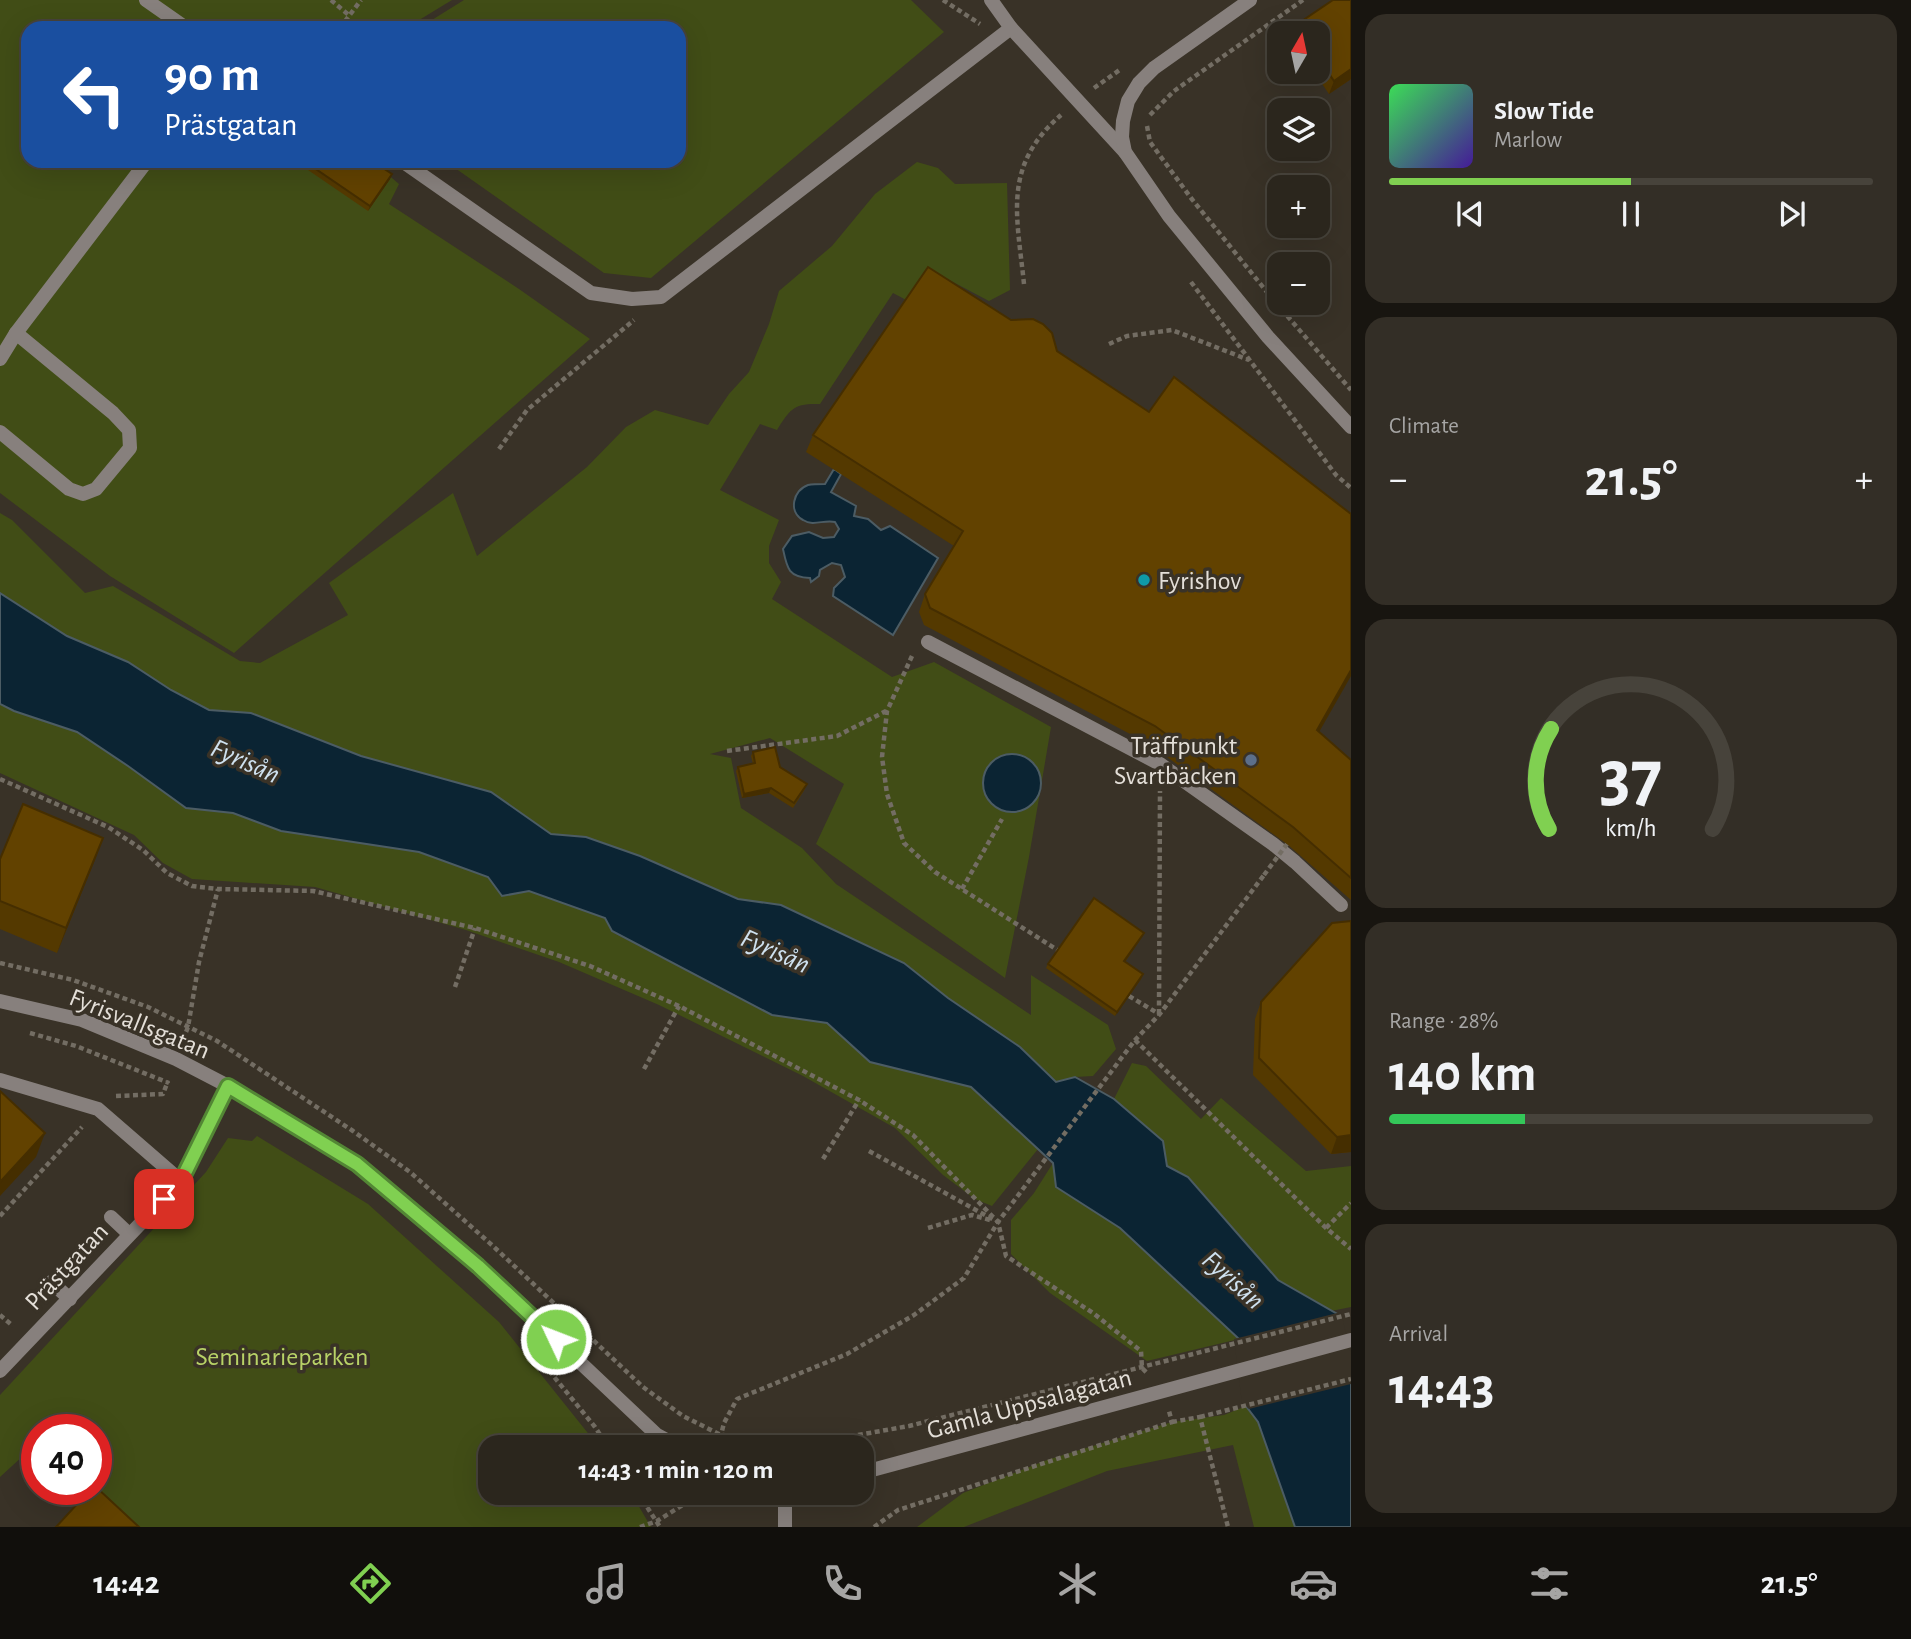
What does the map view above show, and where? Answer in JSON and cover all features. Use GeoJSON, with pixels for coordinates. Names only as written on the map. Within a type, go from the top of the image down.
{"type":"FeatureCollection","features":[{"type":"Feature","properties":{"kind":"street"},"geometry":{"type":"LineString","coordinates":[[146,0],[176,21]]}},
{"type":"Feature","properties":{"kind":"street"},"geometry":{"type":"LineString","coordinates":[[991,0],[1011,28],[1125,152],[1169,216],[1268,337],[1351,427]]}},
{"type":"Feature","properties":{"kind":"street"},"geometry":{"type":"LineString","coordinates":[[1125,152],[1123,121],[1128,101],[1139,83],[1154,68],[1250,0]]}},
{"type":"Feature","properties":{"kind":"street"},"geometry":{"type":"LineString","coordinates":[[412,168],[591,293],[632,299],[661,298],[1011,28]]}},
{"type":"Feature","properties":{"kind":"street"},"geometry":{"type":"LineString","coordinates":[[0,359],[16,333],[142,168]]}},
{"type":"Feature","properties":{"kind":"street"},"geometry":{"type":"LineString","coordinates":[[0,432],[69,489],[83,494],[96,489],[130,448],[129,430],[113,413],[16,333]]}},
{"type":"Feature","properties":{"kind":"street"},"geometry":{"type":"LineString","coordinates":[[928,642],[1160,764],[1273,844],[1341,905]]}},
{"type":"Feature","properties":{"kind":"street","name":"Fyrisvallsgatan"},"geometry":{"type":"LineString","coordinates":[[0,1001],[82,1020],[176,1059],[228,1086],[357,1164],[478,1266],[657,1435]]}},
{"type":"Feature","properties":{"kind":"street"},"geometry":{"type":"LineString","coordinates":[[0,1080],[98,1109],[181,1181]]}},
{"type":"Feature","properties":{"kind":"street","name":"Prästgatan"},"geometry":{"type":"LineString","coordinates":[[0,1371],[181,1181],[228,1086]]}},
{"type":"Feature","properties":{"kind":"street"},"geometry":{"type":"LineString","coordinates":[[111,1217],[129,1234]]}},
{"type":"Feature","properties":{"kind":"street"},"geometry":{"type":"LineString","coordinates":[[51,1282],[70,1298]]}},
{"type":"Feature","properties":{"kind":"street","name":"Gamla Uppsalagatan"},"geometry":{"type":"LineString","coordinates":[[874,1470],[1351,1340]]}},
{"type":"Feature","properties":{"kind":"street"},"geometry":{"type":"LineString","coordinates":[[785,1505],[785,1527]]}},
{"type":"Feature","properties":{"kind":"path"},"geometry":{"type":"LineString","coordinates":[[331,0],[350,16]]}},
{"type":"Feature","properties":{"kind":"path"},"geometry":{"type":"LineString","coordinates":[[346,21],[362,0]]}},
{"type":"Feature","properties":{"kind":"path"},"geometry":{"type":"LineString","coordinates":[[943,0],[998,36]]}},
{"type":"Feature","properties":{"kind":"path"},"geometry":{"type":"LineString","coordinates":[[1303,0],[1174,91],[1151,112],[1147,130],[1150,142],[1191,198],[1351,390]]}},
{"type":"Feature","properties":{"kind":"path"},"geometry":{"type":"LineString","coordinates":[[1024,284],[1016,188],[1028,153],[1044,130],[1078,101]]}},
{"type":"Feature","properties":{"kind":"path"},"geometry":{"type":"LineString","coordinates":[[1185,274],[1336,475],[1351,488]]}},
{"type":"Feature","properties":{"kind":"path"},"geometry":{"type":"LineString","coordinates":[[499,449],[527,410],[661,298]]}},
{"type":"Feature","properties":{"kind":"path"},"geometry":{"type":"LineString","coordinates":[[1109,344],[1127,336],[1172,330],[1250,361]]}},
{"type":"Feature","properties":{"kind":"path"},"geometry":{"type":"LineString","coordinates":[[928,642],[914,652],[887,711],[882,757],[887,794],[904,843],[935,872],[1059,951]]}},
{"type":"Feature","properties":{"kind":"path"},"geometry":{"type":"LineString","coordinates":[[727,751],[837,736],[887,711]]}},
{"type":"Feature","properties":{"kind":"path"},"geometry":{"type":"LineString","coordinates":[[1159,1015],[1160,764]]}},
{"type":"Feature","properties":{"kind":"path"},"geometry":{"type":"LineString","coordinates":[[0,779],[108,828],[143,850],[167,873],[192,886],[313,891],[475,928],[590,966],[679,1006],[859,1100],[913,1135],[998,1222]]}},
{"type":"Feature","properties":{"kind":"path"},"geometry":{"type":"LineString","coordinates":[[962,889],[1002,819]]}},
{"type":"Feature","properties":{"kind":"path"},"geometry":{"type":"LineString","coordinates":[[0,963],[73,980],[148,1007],[228,1049],[354,1131],[410,1172],[643,1387],[683,1416],[721,1435],[724,1423],[737,1399],[847,1354],[914,1315],[964,1278],[998,1222],[1135,1040],[1159,1015],[1287,844]]}},
{"type":"Feature","properties":{"kind":"path"},"geometry":{"type":"LineString","coordinates":[[0,1216],[109,1097],[163,1094],[188,1027],[199,962],[218,889]]}},
{"type":"Feature","properties":{"kind":"path"},"geometry":{"type":"LineString","coordinates":[[455,986],[475,928]]}},
{"type":"Feature","properties":{"kind":"path"},"geometry":{"type":"LineString","coordinates":[[1129,996],[1159,1015]]}},
{"type":"Feature","properties":{"kind":"path"},"geometry":{"type":"LineString","coordinates":[[644,1069],[679,1006]]}},
{"type":"Feature","properties":{"kind":"path"},"geometry":{"type":"LineString","coordinates":[[26,1032],[76,1046],[178,1087]]}},
{"type":"Feature","properties":{"kind":"path"},"geometry":{"type":"LineString","coordinates":[[1135,1040],[1351,1250]]}},
{"type":"Feature","properties":{"kind":"path"},"geometry":{"type":"LineString","coordinates":[[823,1159],[859,1100]]}},
{"type":"Feature","properties":{"kind":"path"},"geometry":{"type":"LineString","coordinates":[[869,1151],[998,1222]]}},
{"type":"Feature","properties":{"kind":"path"},"geometry":{"type":"LineString","coordinates":[[1326,1228],[1351,1203]]}},
{"type":"Feature","properties":{"kind":"path"},"geometry":{"type":"LineString","coordinates":[[928,1228],[972,1215],[998,1222]]}},
{"type":"Feature","properties":{"kind":"path"},"geometry":{"type":"LineString","coordinates":[[858,1435],[909,1426],[1351,1314]]}},
{"type":"Feature","properties":{"kind":"path"},"geometry":{"type":"LineString","coordinates":[[530,1348],[600,1435]]}},
{"type":"Feature","properties":{"kind":"path"},"geometry":{"type":"LineString","coordinates":[[1171,1422],[1351,1379]]}},
{"type":"Feature","properties":{"kind":"path"},"geometry":{"type":"LineString","coordinates":[[1200,1417],[1228,1527]]}},
{"type":"Feature","properties":{"kind":"path"},"geometry":{"type":"LineString","coordinates":[[646,1505],[659,1524]]}},
{"type":"Feature","properties":{"kind":"path"},"geometry":{"type":"LineString","coordinates":[[640,1527],[659,1524],[685,1505]]}},
{"type":"Feature","properties":{"kind":"green space"},"geometry":{"type":"Polygon","coordinates":[[[0,0],[452,0],[418,21],[21,21],[21,168],[380,168],[399,184],[389,204],[590,339],[234,653],[110,576],[0,493],[0,0]]]}},
{"type":"Feature","properties":{"kind":"green space"},"geometry":{"type":"Polygon","coordinates":[[[464,0],[911,0],[944,32],[651,278],[604,273],[455,168],[686,168],[686,21],[430,21],[464,0]]]}},
{"type":"Feature","properties":{"kind":"green space"},"geometry":{"type":"Polygon","coordinates":[[[917,162],[938,168],[955,184],[1007,183],[1010,290],[989,301],[934,272],[910,302],[893,293],[820,404],[798,406],[777,430],[760,424],[720,490],[779,520],[769,546],[769,563],[781,582],[772,599],[892,677],[934,662],[1051,727],[1005,978],[816,844],[844,784],[770,738],[710,754],[731,758],[741,808],[802,848],[836,884],[1031,1015],[1031,975],[1108,1025],[1116,1049],[1093,1076],[1057,1082],[1020,1047],[948,998],[904,963],[781,905],[738,899],[640,856],[586,837],[551,834],[491,792],[361,756],[251,713],[209,710],[171,690],[128,662],[67,636],[0,593],[0,513],[12,520],[85,593],[113,586],[240,661],[260,663],[348,615],[329,583],[453,493],[477,556],[587,467],[626,427],[655,410],[708,425],[729,394],[749,372],[779,291],[832,246],[875,194],[917,162]]]}},
{"type":"Feature","properties":{"kind":"green space"},"geometry":{"type":"Polygon","coordinates":[[[0,704],[77,732],[186,808],[233,813],[281,831],[419,852],[488,877],[502,896],[529,891],[605,918],[612,932],[772,1015],[827,1023],[870,1062],[971,1087],[1038,1149],[992,1206],[975,1199],[943,1175],[895,1128],[803,1076],[659,1005],[559,962],[466,930],[315,887],[192,879],[163,863],[134,835],[0,773],[0,704]]]}},
{"type":"Feature","properties":{"kind":"green space"},"geometry":{"type":"Polygon","coordinates":[[[1132,1063],[1146,1066],[1201,1119],[1221,1098],[1306,1171],[1351,1166],[1351,1307],[1331,1311],[1278,1280],[1188,1177],[1167,1166],[1163,1141],[1114,1099],[1132,1063]]]}},
{"type":"Feature","properties":{"kind":"green space","name":"Seminarieparken"},"geometry":{"type":"Polygon","coordinates":[[[257,1136],[368,1204],[499,1322],[589,1435],[478,1435],[478,1505],[638,1505],[651,1527],[137,1527],[112,1504],[112,1414],[21,1414],[21,1458],[0,1477],[0,1395],[206,1172],[228,1138],[252,1141],[257,1136]]]}},
{"type":"Feature","properties":{"kind":"green space"},"geometry":{"type":"Polygon","coordinates":[[[1053,1163],[1056,1187],[1120,1228],[1239,1339],[1147,1361],[1050,1293],[1011,1254],[1011,1220],[1034,1193],[1053,1163]]]}},
{"type":"Feature","properties":{"kind":"green space"},"geometry":{"type":"Polygon","coordinates":[[[1246,1406],[1258,1422],[1295,1527],[1254,1527],[1233,1445],[1107,1471],[964,1527],[917,1527],[963,1493],[1047,1460],[1172,1422],[1224,1415],[1246,1406]]]}},
{"type":"Feature","properties":{"kind":"water"},"geometry":{"type":"Polygon","coordinates":[[[834,469],[841,474],[831,492],[856,506],[854,516],[868,519],[881,530],[890,526],[938,558],[893,635],[833,596],[834,588],[845,577],[841,565],[832,563],[820,570],[819,576],[811,582],[810,578],[797,576],[788,566],[783,549],[792,536],[809,532],[823,538],[834,537],[839,529],[835,522],[811,523],[803,520],[794,507],[799,491],[808,485],[825,484],[834,469]]]}},
{"type":"Feature","properties":{"kind":"water","name":"Fyrisån"},"geometry":{"type":"Polygon","coordinates":[[[0,593],[67,636],[128,662],[171,690],[209,710],[251,713],[361,756],[491,792],[551,834],[586,837],[640,856],[738,899],[781,905],[904,963],[948,998],[1020,1047],[1056,1082],[1075,1077],[1114,1099],[1163,1141],[1167,1166],[1188,1177],[1278,1280],[1339,1315],[1351,1371],[1351,1527],[1295,1527],[1258,1422],[1246,1406],[1239,1339],[1120,1228],[1056,1187],[1053,1163],[971,1087],[870,1062],[827,1023],[772,1015],[612,931],[605,918],[529,891],[502,896],[488,877],[419,852],[281,831],[233,813],[186,808],[77,732],[0,704],[0,593]]]}},
{"type":"Feature","properties":{"kind":"water"},"geometry":{"type":"Polygon","coordinates":[[[1012,754],[1023,756],[1036,767],[1041,783],[1039,794],[1028,807],[1012,812],[1001,810],[988,799],[983,783],[985,772],[996,759],[1012,754]]]}},
{"type":"Feature","properties":{"kind":"pier"},"geometry":{"type":"Polygon","coordinates":[[[1341,1312],[1351,1355],[1351,1384],[1249,1409],[1242,1403],[1234,1339],[1341,1312]]]}},
{"type":"Feature","properties":{"kind":"building"},"geometry":{"type":"Polygon","coordinates":[[[1333,0],[1351,0],[1351,69],[1334,81],[1330,75],[1330,21],[1302,21],[1333,0]]]}},
{"type":"Feature","properties":{"kind":"building"},"geometry":{"type":"Polygon","coordinates":[[[314,168],[383,168],[392,174],[370,206],[314,168]]]}},
{"type":"Feature","properties":{"kind":"building","name":"Fyrishov"},"geometry":{"type":"Polygon","coordinates":[[[928,267],[1011,320],[1033,319],[1043,324],[1052,333],[1057,351],[1149,412],[1174,377],[1351,514],[1351,670],[1317,730],[1351,760],[1351,878],[1293,827],[1155,726],[930,608],[925,594],[963,531],[813,435],[928,267]]]}},
{"type":"Feature","properties":{"kind":"building"},"geometry":{"type":"Polygon","coordinates":[[[775,747],[780,767],[807,784],[794,803],[771,788],[744,794],[738,767],[755,763],[753,752],[775,747]]]}},
{"type":"Feature","properties":{"kind":"building"},"geometry":{"type":"Polygon","coordinates":[[[23,804],[103,838],[66,928],[0,901],[0,859],[23,804]]]}},
{"type":"Feature","properties":{"kind":"building"},"geometry":{"type":"Polygon","coordinates":[[[1094,898],[1144,933],[1124,961],[1143,974],[1117,1012],[1048,964],[1094,898]]]}},
{"type":"Feature","properties":{"kind":"building"},"geometry":{"type":"Polygon","coordinates":[[[1351,921],[1351,1135],[1337,1137],[1259,1058],[1261,1002],[1332,923],[1351,921]]]}},
{"type":"Feature","properties":{"kind":"building"},"geometry":{"type":"Polygon","coordinates":[[[0,1091],[45,1133],[0,1182],[0,1091]]]}},
{"type":"Feature","properties":{"kind":"building"},"geometry":{"type":"Polygon","coordinates":[[[112,1502],[139,1527],[56,1527],[76,1505],[112,1505],[112,1502]]]}},
{"type":"Feature","properties":{"kind":"place","name":"Fyrishov"},"geometry":{"type":"Point","coordinates":[1144,580]}},
{"type":"Feature","properties":{"kind":"place","name":"Träffpunkt Svartbäcken"},"geometry":{"type":"Point","coordinates":[1251,760]}},
{"type":"Feature","properties":{"kind":"route"},"geometry":{"type":"LineString","coordinates":[[164,1199],[181,1181],[228,1086],[357,1164],[478,1266],[556,1339]]}}]}
